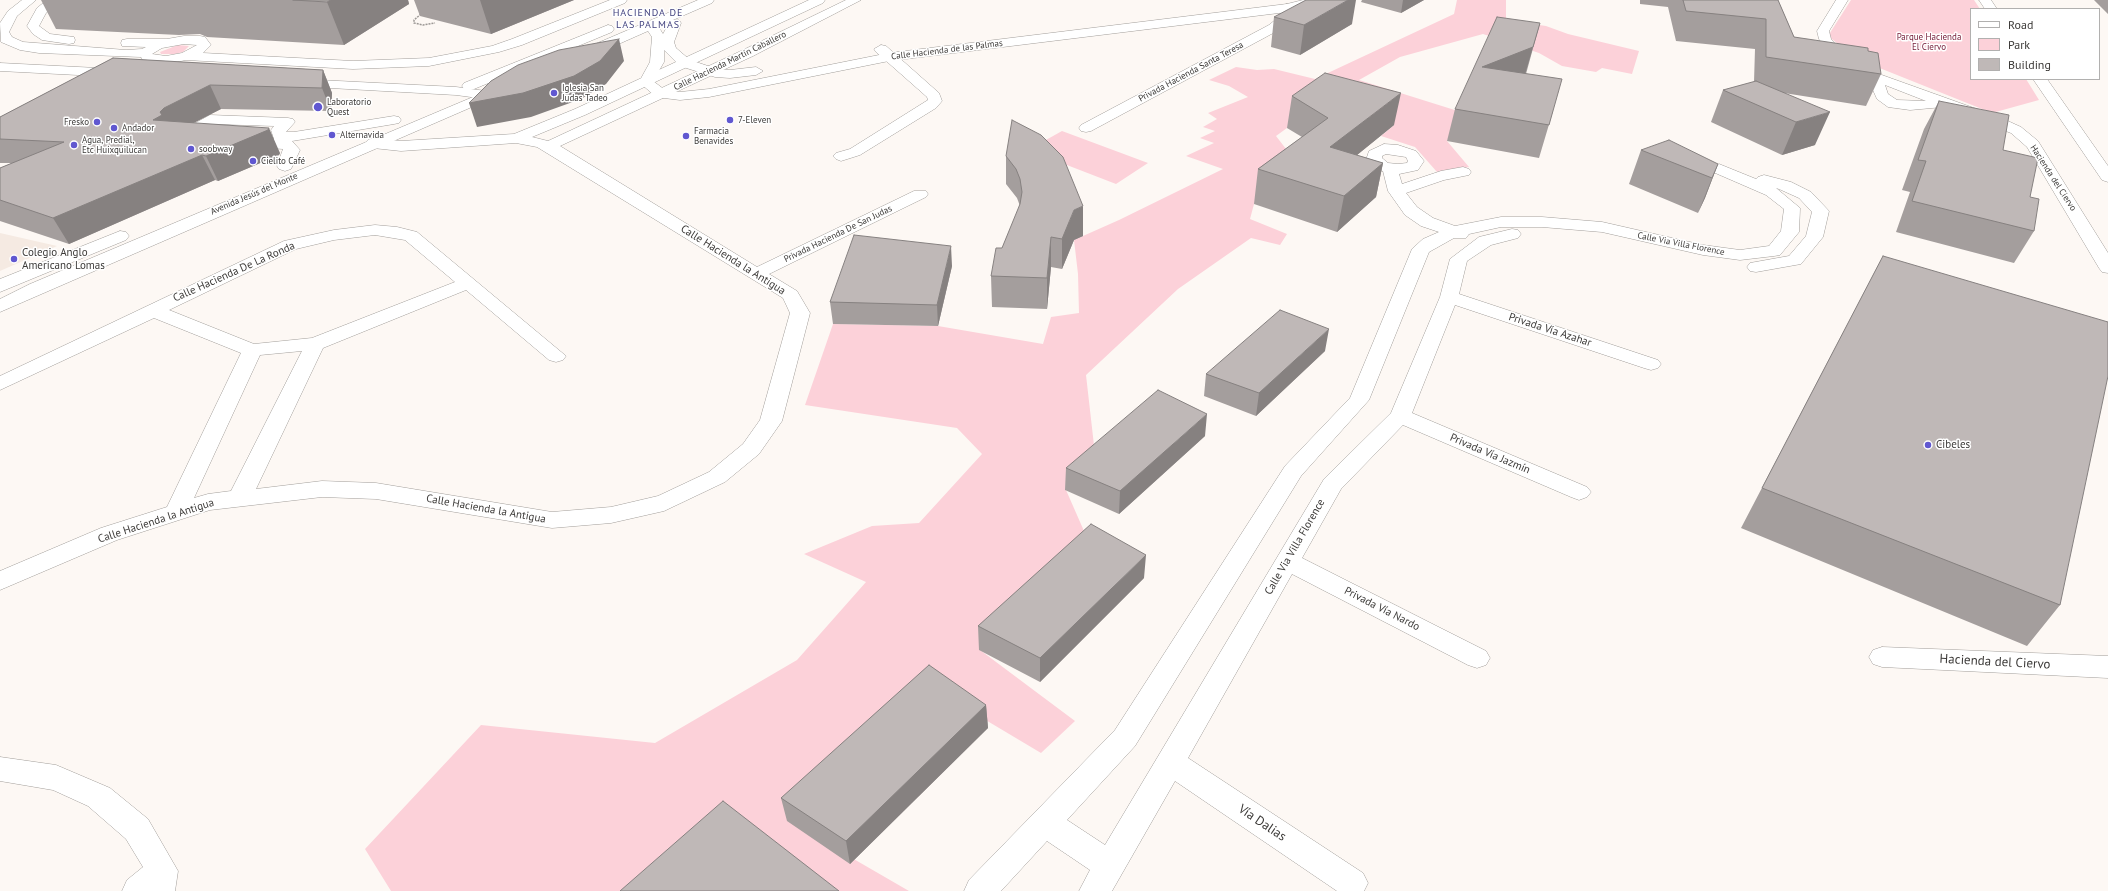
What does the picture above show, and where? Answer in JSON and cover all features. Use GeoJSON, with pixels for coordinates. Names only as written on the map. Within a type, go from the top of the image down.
{"type":"FeatureCollection","features":[{"type":"Feature","properties":{"kind":"street"},"geometry":{"type":"LineString","coordinates":[[30,0],[12,14],[6,23],[3,32],[6,39],[20,46],[40,49],[126,54],[145,53],[152,48],[166,43]]}},
{"type":"Feature","properties":{"kind":"street"},"geometry":{"type":"LineString","coordinates":[[54,0],[41,11],[34,26],[37,31],[47,37],[124,43],[166,43],[184,40],[200,40],[204,45],[201,49]]}},
{"type":"Feature","properties":{"kind":"street"},"geometry":{"type":"LineString","coordinates":[[145,53],[149,59],[166,60],[186,56],[201,49],[223,47],[368,55],[435,52],[480,43],[512,34],[596,0]]}},
{"type":"Feature","properties":{"kind":"street"},"geometry":{"type":"LineString","coordinates":[[186,56],[353,65],[428,62],[494,49],[517,42],[621,0]]}},
{"type":"Feature","properties":{"kind":"street","name":"Avenida Jesús del Monte"},"geometry":{"type":"LineString","coordinates":[[271,172],[394,120],[456,91],[680,5],[708,0]]}},
{"type":"Feature","properties":{"kind":"street","name":"Calle Hacienda Martín Caballero"},"geometry":{"type":"LineString","coordinates":[[516,138],[580,112],[646,82],[819,0]]}},
{"type":"Feature","properties":{"kind":"street","name":"Calle Hacienda Martín Caballero"},"geometry":{"type":"LineString","coordinates":[[550,146],[708,72],[855,0]]}},
{"type":"Feature","properties":{"kind":"street","name":"Calle Hacienda de las Palmas"},"geometry":{"type":"LineString","coordinates":[[1135,22],[1273,0]]}},
{"type":"Feature","properties":{"kind":"street","name":"Calle Hacienda de las Palmas"},"geometry":{"type":"LineString","coordinates":[[680,5],[668,42],[670,49],[685,63],[708,72],[747,73],[885,53],[1135,22],[1287,8],[1317,0]]}},
{"type":"Feature","properties":{"kind":"street","name":"Hacienda del Ciervo"},"geometry":{"type":"LineString","coordinates":[[1842,0],[1822,31],[1837,55],[1848,65],[1874,77],[2016,130],[2033,144],[2107,264]]}},
{"type":"Feature","properties":{"kind":"street","name":"Avenida Jesús del Monte"},"geometry":{"type":"LineString","coordinates":[[0,306],[45,284],[649,26],[680,5]]}},
{"type":"Feature","properties":{"kind":"street","name":"Privada Hacienda Santa Teresa"},"geometry":{"type":"LineString","coordinates":[[1086,128],[1273,28],[1285,18],[1287,8]]}},
{"type":"Feature","properties":{"kind":"street"},"geometry":{"type":"LineString","coordinates":[[649,26],[656,31],[658,37],[657,62],[646,82],[661,94]]}},
{"type":"Feature","properties":{"kind":"street"},"geometry":{"type":"LineString","coordinates":[[841,156],[854,152],[935,101],[934,96],[885,53]]}},
{"type":"Feature","properties":{"kind":"street","name":"Calle Hacienda de las Palmas"},"geometry":{"type":"LineString","coordinates":[[661,94],[680,96],[709,93],[885,53]]}},
{"type":"Feature","properties":{"kind":"street"},"geometry":{"type":"LineString","coordinates":[[0,67],[134,74]]}},
{"type":"Feature","properties":{"kind":"street"},"geometry":{"type":"LineString","coordinates":[[2041,80],[2108,177]]}},
{"type":"Feature","properties":{"kind":"street"},"geometry":{"type":"LineString","coordinates":[[283,82],[456,91],[486,95]]}},
{"type":"Feature","properties":{"kind":"street"},"geometry":{"type":"LineString","coordinates":[[580,112],[587,118],[604,120]]}},
{"type":"Feature","properties":{"kind":"street"},"geometry":{"type":"LineString","coordinates":[[205,138],[182,136],[210,119],[288,122],[278,130],[279,136],[294,137],[394,120]]}},
{"type":"Feature","properties":{"kind":"street"},"geometry":{"type":"LineString","coordinates":[[373,143],[401,146],[516,138]]}},
{"type":"Feature","properties":{"kind":"street","name":"Calle Hacienda la Antigua"},"geometry":{"type":"LineString","coordinates":[[0,581],[110,534],[208,502],[240,497],[322,489],[376,491],[552,520],[611,515],[664,503],[717,477],[751,449],[771,421],[800,313],[790,295],[550,146],[516,138]]}},
{"type":"Feature","properties":{"kind":"street"},"geometry":{"type":"LineString","coordinates":[[228,140],[288,145],[292,150],[285,166]]}},
{"type":"Feature","properties":{"kind":"street"},"geometry":{"type":"LineString","coordinates":[[1390,168],[1396,191],[1411,211],[1427,222],[1453,232]]}},
{"type":"Feature","properties":{"kind":"street","name":"Calle Via Villa Florence"},"geometry":{"type":"LineString","coordinates":[[980,891],[1124,738],[1293,471],[1359,400],[1421,249],[1429,243],[1453,232],[1501,222],[1542,222],[1602,227],[1703,250],[1740,255],[1774,251],[1790,232],[1792,208],[1772,192],[1719,169],[1785,185],[1805,195],[1821,211],[1814,237],[1796,260],[1751,268],[1707,265],[1600,241],[1549,234],[1513,234],[1485,241],[1459,259],[1449,297],[1400,416],[1332,484],[1103,879],[1045,823]]}},
{"type":"Feature","properties":{"kind":"street"},"geometry":{"type":"LineString","coordinates":[[1396,191],[1441,176],[1463,172]]}},
{"type":"Feature","properties":{"kind":"street","name":"Privada Hacienda De San Judas"},"geometry":{"type":"LineString","coordinates":[[756,274],[920,194]]}},
{"type":"Feature","properties":{"kind":"street","name":"Calle Hacienda De La Ronda"},"geometry":{"type":"LineString","coordinates":[[0,384],[290,245],[334,235],[375,230],[397,232],[411,236],[556,356]]}},
{"type":"Feature","properties":{"kind":"street"},"geometry":{"type":"LineString","coordinates":[[0,286],[131,231]]}},
{"type":"Feature","properties":{"kind":"street","name":"Calle Via Villa Florence"},"geometry":{"type":"LineString","coordinates":[[1453,232],[1485,241]]}},
{"type":"Feature","properties":{"kind":"street","name":"Calle Hacienda De La Ronda"},"geometry":{"type":"LineString","coordinates":[[152,310],[252,350],[315,344],[468,283]]}},
{"type":"Feature","properties":{"kind":"street","name":"Privada Vía Azahar"},"geometry":{"type":"LineString","coordinates":[[1449,297],[1651,364]]}},
{"type":"Feature","properties":{"kind":"street"},"geometry":{"type":"LineString","coordinates":[[240,497],[315,344]]}},
{"type":"Feature","properties":{"kind":"street"},"geometry":{"type":"LineString","coordinates":[[176,512],[252,350]]}},
{"type":"Feature","properties":{"kind":"street","name":"Privada Vía Jazmín"},"geometry":{"type":"LineString","coordinates":[[1400,416],[1580,492]]}},
{"type":"Feature","properties":{"kind":"street","name":"Privada Vía Nardo"},"geometry":{"type":"LineString","coordinates":[[1287,561],[1477,658]]}},
{"type":"Feature","properties":{"kind":"street","name":"Hacienda del Ciervo"},"geometry":{"type":"LineString","coordinates":[[1882,657],[2108,668]]}},
{"type":"Feature","properties":{"kind":"street","name":"Vía Dalias"},"geometry":{"type":"LineString","coordinates":[[1171,763],[1352,883]]}},
{"type":"Feature","properties":{"kind":"street"},"geometry":{"type":"LineString","coordinates":[[0,769],[56,778],[99,797],[137,829],[160,881],[138,891]]}},
{"type":"Feature","properties":{"kind":"path"},"geometry":{"type":"LineString","coordinates":[[420,9],[421,14],[414,20],[414,23],[423,25],[435,23]]}},
{"type":"Feature","properties":{"kind":"shaded area","name":"Colegio Anglo Americano Lomas"},"geometry":{"type":"Polygon","coordinates":[[[0,233],[57,246],[0,271],[0,233]]]}},
{"type":"Feature","properties":{"kind":"green space"},"geometry":{"type":"Polygon","coordinates":[[[1457,0],[1506,0],[1506,20],[1546,26],[1568,34],[1639,51],[1632,74],[1602,68],[1596,72],[1562,66],[1539,53],[1483,34],[1400,57],[1359,80],[1461,112],[1447,141],[1469,167],[1437,172],[1415,147],[1381,136],[1394,125],[1320,104],[1276,136],[1293,158],[1254,204],[1250,219],[1287,234],[1280,245],[1251,238],[1178,289],[1086,375],[1096,463],[1066,490],[1091,547],[980,650],[1075,721],[1041,753],[932,688],[788,821],[909,891],[391,891],[365,849],[481,725],[655,743],[797,660],[866,582],[804,554],[872,526],[919,523],[982,454],[957,428],[805,405],[833,324],[938,326],[1043,344],[1051,317],[1079,313],[1078,274],[1074,240],[1119,220],[1223,169],[1186,156],[1214,143],[1200,138],[1215,131],[1203,127],[1217,119],[1208,113],[1248,97],[1229,86],[1209,80],[1236,67],[1257,70],[1274,69],[1315,79],[1454,14],[1457,0]]]}},
{"type":"Feature","properties":{"kind":"green space","name":"Parque Hacienda El Ciervo"},"geometry":{"type":"Polygon","coordinates":[[[1851,0],[1974,0],[1979,8],[1970,8],[1970,80],[2027,80],[2039,100],[1992,113],[1857,59],[1828,36],[1851,0]]]}},
{"type":"Feature","properties":{"kind":"green space"},"geometry":{"type":"Polygon","coordinates":[[[178,45],[189,46],[183,52],[175,54],[161,54],[160,52],[178,45]]]}},
{"type":"Feature","properties":{"kind":"green space"},"geometry":{"type":"Polygon","coordinates":[[[1062,131],[1148,163],[1116,184],[1028,150],[1062,131]]]}},
{"type":"Feature","properties":{"kind":"building"},"geometry":{"type":"Polygon","coordinates":[[[293,0],[331,0],[327,2],[293,0]]]}},
{"type":"Feature","properties":{"kind":"building"},"geometry":{"type":"Polygon","coordinates":[[[1306,0],[1348,0],[1304,25],[1274,17],[1306,0]]]}},
{"type":"Feature","properties":{"kind":"building"},"geometry":{"type":"Polygon","coordinates":[[[1683,0],[1778,0],[1794,37],[1868,48],[1868,51],[1878,53],[1881,74],[1766,57],[1766,19],[1686,11],[1683,0]]]}},
{"type":"Feature","properties":{"kind":"building"},"geometry":{"type":"Polygon","coordinates":[[[1497,17],[1540,23],[1533,47],[1482,67],[1562,79],[1549,125],[1455,109],[1497,17]]]}},
{"type":"Feature","properties":{"kind":"building"},"geometry":{"type":"Polygon","coordinates":[[[619,39],[600,61],[574,76],[523,93],[469,103],[491,81],[518,65],[559,50],[619,39]]]}},
{"type":"Feature","properties":{"kind":"building"},"geometry":{"type":"Polygon","coordinates":[[[113,58],[323,70],[322,88],[210,85],[164,108],[160,112],[162,115],[153,120],[269,128],[268,130],[206,156],[202,155],[53,218],[0,200],[0,168],[64,142],[0,139],[0,117],[113,58]]]}},
{"type":"Feature","properties":{"kind":"building"},"geometry":{"type":"Polygon","coordinates":[[[1325,73],[1401,93],[1330,147],[1383,163],[1344,196],[1258,169],[1328,118],[1292,96],[1325,73]]]}},
{"type":"Feature","properties":{"kind":"building"},"geometry":{"type":"Polygon","coordinates":[[[1756,81],[1830,112],[1796,122],[1723,90],[1756,81]]]}},
{"type":"Feature","properties":{"kind":"building"},"geometry":{"type":"Polygon","coordinates":[[[1939,101],[2009,115],[2003,150],[2038,158],[2030,197],[2039,199],[2034,231],[1912,201],[1926,161],[1918,160],[1939,101]]]}},
{"type":"Feature","properties":{"kind":"building"},"geometry":{"type":"Polygon","coordinates":[[[1012,120],[1041,135],[1063,157],[1083,206],[1074,210],[1062,239],[1051,237],[1047,278],[991,276],[996,248],[1002,248],[1020,204],[1022,192],[1020,179],[1016,169],[1006,156],[1012,120]]]}},
{"type":"Feature","properties":{"kind":"building"},"geometry":{"type":"Polygon","coordinates":[[[1669,140],[1718,164],[1712,178],[1641,150],[1669,140]]]}},
{"type":"Feature","properties":{"kind":"building"},"geometry":{"type":"Polygon","coordinates":[[[854,235],[951,246],[937,305],[830,302],[854,235]]]}},
{"type":"Feature","properties":{"kind":"building","name":"Cibeles"},"geometry":{"type":"Polygon","coordinates":[[[1883,256],[2108,322],[2108,376],[2060,605],[1762,488],[1883,256]]]}},
{"type":"Feature","properties":{"kind":"building"},"geometry":{"type":"Polygon","coordinates":[[[1280,310],[1329,329],[1259,393],[1206,374],[1280,310]]]}},
{"type":"Feature","properties":{"kind":"building"},"geometry":{"type":"Polygon","coordinates":[[[1158,390],[1207,414],[1120,491],[1066,468],[1158,390]]]}},
{"type":"Feature","properties":{"kind":"building"},"geometry":{"type":"Polygon","coordinates":[[[1091,524],[1146,555],[1040,658],[978,626],[1091,524]]]}},
{"type":"Feature","properties":{"kind":"building"},"geometry":{"type":"Polygon","coordinates":[[[929,665],[986,705],[846,841],[781,798],[929,665]]]}},
{"type":"Feature","properties":{"kind":"building"},"geometry":{"type":"Polygon","coordinates":[[[723,801],[839,891],[620,891],[723,801]]]}},
{"type":"Feature","properties":{"kind":"place","name":"Iglesia San Judas Tadeo"},"geometry":{"type":"Point","coordinates":[554,93]}},
{"type":"Feature","properties":{"kind":"place","name":"Laboratorio Quest"},"geometry":{"type":"Point","coordinates":[318,107]}},
{"type":"Feature","properties":{"kind":"place","name":"7-Eleven"},"geometry":{"type":"Point","coordinates":[730,120]}},
{"type":"Feature","properties":{"kind":"place","name":"Fresko"},"geometry":{"type":"Point","coordinates":[97,122]}},
{"type":"Feature","properties":{"kind":"place","name":"Andador"},"geometry":{"type":"Point","coordinates":[114,128]}},
{"type":"Feature","properties":{"kind":"place","name":"Alternavida"},"geometry":{"type":"Point","coordinates":[332,135]}},
{"type":"Feature","properties":{"kind":"place","name":"Farmacia Benavides"},"geometry":{"type":"Point","coordinates":[686,136]}},
{"type":"Feature","properties":{"kind":"place","name":"Agua, Predial, Etc Huixquilucan"},"geometry":{"type":"Point","coordinates":[74,145]}},
{"type":"Feature","properties":{"kind":"place","name":"soobway"},"geometry":{"type":"Point","coordinates":[191,149]}},
{"type":"Feature","properties":{"kind":"place","name":"Cielito Café"},"geometry":{"type":"Point","coordinates":[253,161]}},
{"type":"Feature","properties":{"kind":"place","name":"Colegio Anglo Americano Lomas"},"geometry":{"type":"Point","coordinates":[14,259]}},
{"type":"Feature","properties":{"kind":"place","name":"Cibeles"},"geometry":{"type":"Point","coordinates":[1928,445]}},
{"type":"Feature","properties":{"kind":"district","name":"HACIENDA DE LAS PALMAS"},"geometry":{"type":"Point","coordinates":[648,18]}}]}
